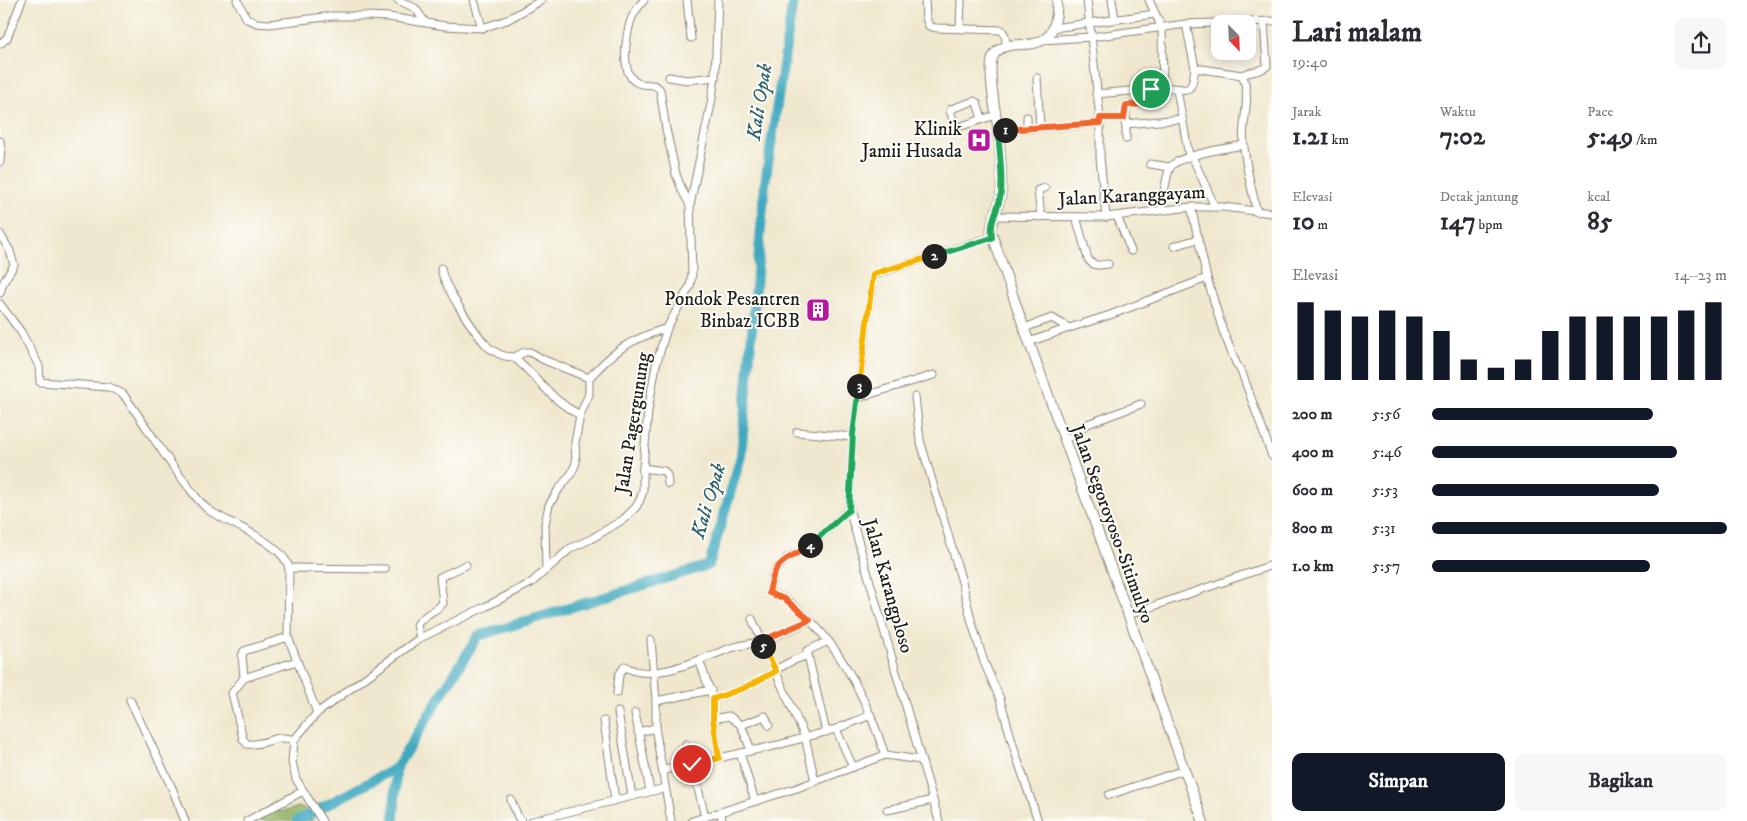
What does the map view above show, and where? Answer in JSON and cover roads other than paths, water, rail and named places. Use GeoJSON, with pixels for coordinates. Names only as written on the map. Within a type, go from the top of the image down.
{"type":"FeatureCollection","features":[{"type":"Feature","properties":{"kind":"main road"},"geometry":{"type":"LineString","coordinates":[[992,238],[993,216],[1000,202],[1001,185],[993,58],[998,51],[1007,47],[1036,44],[1048,36],[1056,19],[1057,0]]}},
{"type":"Feature","properties":{"kind":"main road","name":"Jalan Segoroyoso-Sitimulyo"},"geometry":{"type":"LineString","coordinates":[[992,238],[1203,821]]}},
{"type":"Feature","properties":{"kind":"street"},"geometry":{"type":"LineString","coordinates":[[0,44],[7,38],[22,0]]}},
{"type":"Feature","properties":{"kind":"street"},"geometry":{"type":"LineString","coordinates":[[237,0],[247,19],[257,23],[269,24],[333,16],[389,17],[482,28],[507,20],[542,0]]}},
{"type":"Feature","properties":{"kind":"street"},"geometry":{"type":"LineString","coordinates":[[398,0],[416,8],[425,22]]}},
{"type":"Feature","properties":{"kind":"street"},"geometry":{"type":"LineString","coordinates":[[474,0],[482,28]]}},
{"type":"Feature","properties":{"kind":"street","name":"Jalan Pagergunung"},"geometry":{"type":"LineString","coordinates":[[294,740],[317,713],[420,638],[532,583],[572,548],[624,519],[636,507],[643,491],[648,411],[656,365],[667,328],[690,286],[691,280],[690,206],[676,174],[660,90],[656,85],[636,82],[630,76],[626,67],[625,58],[630,23],[644,0]]}},
{"type":"Feature","properties":{"kind":"street"},"geometry":{"type":"LineString","coordinates":[[687,0],[691,38]]}},
{"type":"Feature","properties":{"kind":"street"},"geometry":{"type":"LineString","coordinates":[[690,206],[699,156],[710,113],[715,76],[718,0]]}},
{"type":"Feature","properties":{"kind":"street"},"geometry":{"type":"LineString","coordinates":[[925,0],[926,18],[929,26],[936,28],[1002,30],[1006,36],[1007,47]]}},
{"type":"Feature","properties":{"kind":"street"},"geometry":{"type":"LineString","coordinates":[[960,28],[961,0]]}},
{"type":"Feature","properties":{"kind":"street"},"geometry":{"type":"LineString","coordinates":[[1087,0],[1100,121],[1100,157],[1106,217]]}},
{"type":"Feature","properties":{"kind":"street"},"geometry":{"type":"LineString","coordinates":[[1112,0],[1115,19]]}},
{"type":"Feature","properties":{"kind":"street"},"geometry":{"type":"LineString","coordinates":[[1149,0],[1159,21],[1163,88]]}},
{"type":"Feature","properties":{"kind":"street"},"geometry":{"type":"LineString","coordinates":[[1053,28],[1115,19],[1186,24],[1268,21],[1267,66],[1263,69],[1251,70],[1242,75],[1195,68]]}},
{"type":"Feature","properties":{"kind":"street"},"geometry":{"type":"LineString","coordinates":[[1042,40],[1091,38],[1159,21]]}},
{"type":"Feature","properties":{"kind":"street"},"geometry":{"type":"LineString","coordinates":[[1126,139],[1126,105],[1148,104],[1149,90],[1163,88],[1187,89],[1193,85],[1195,68],[1186,24]]}},
{"type":"Feature","properties":{"kind":"street"},"geometry":{"type":"LineString","coordinates":[[1242,75],[1246,84],[1243,146],[1257,212]]}},
{"type":"Feature","properties":{"kind":"street"},"geometry":{"type":"LineString","coordinates":[[669,77],[687,80],[715,76]]}},
{"type":"Feature","properties":{"kind":"street"},"geometry":{"type":"LineString","coordinates":[[1037,78],[1040,127]]}},
{"type":"Feature","properties":{"kind":"street"},"geometry":{"type":"LineString","coordinates":[[1177,90],[1190,156],[1215,207]]}},
{"type":"Feature","properties":{"kind":"street"},"geometry":{"type":"LineString","coordinates":[[1096,94],[1130,91]]}},
{"type":"Feature","properties":{"kind":"street"},"geometry":{"type":"LineString","coordinates":[[982,119],[977,103],[974,101],[950,111],[956,127],[996,115]]}},
{"type":"Feature","properties":{"kind":"street"},"geometry":{"type":"LineString","coordinates":[[1027,116],[1027,129]]}},
{"type":"Feature","properties":{"kind":"street"},"geometry":{"type":"LineString","coordinates":[[998,130],[1027,129],[1100,121],[1182,118]]}},
{"type":"Feature","properties":{"kind":"street"},"geometry":{"type":"LineString","coordinates":[[0,141],[0,162]]}},
{"type":"Feature","properties":{"kind":"street"},"geometry":{"type":"LineString","coordinates":[[1161,209],[1170,167],[1175,162],[1190,156],[1243,146]]}},
{"type":"Feature","properties":{"kind":"street"},"geometry":{"type":"LineString","coordinates":[[1150,164],[1170,167]]}},
{"type":"Feature","properties":{"kind":"street"},"geometry":{"type":"LineString","coordinates":[[1041,217],[1038,190],[1045,188]]}},
{"type":"Feature","properties":{"kind":"street"},"geometry":{"type":"LineString","coordinates":[[1191,207],[1207,278],[1223,331],[1236,364],[1242,373],[1272,456]]}},
{"type":"Feature","properties":{"kind":"street","name":"Jalan Karanggayam"},"geometry":{"type":"LineString","coordinates":[[993,216],[1106,217],[1161,209],[1191,207],[1215,207],[1272,213]]}},
{"type":"Feature","properties":{"kind":"street"},"geometry":{"type":"LineString","coordinates":[[1117,216],[1131,251]]}},
{"type":"Feature","properties":{"kind":"street"},"geometry":{"type":"LineString","coordinates":[[1076,217],[1090,263],[1097,266],[1108,264]]}},
{"type":"Feature","properties":{"kind":"street"},"geometry":{"type":"LineString","coordinates":[[0,234],[10,251],[14,265],[3,283],[0,293]]}},
{"type":"Feature","properties":{"kind":"street","name":"Jalan Karangploso"},"geometry":{"type":"LineString","coordinates":[[939,821],[849,510],[853,437],[873,274],[992,238]]}},
{"type":"Feature","properties":{"kind":"street"},"geometry":{"type":"LineString","coordinates":[[1174,246],[1198,239]]}},
{"type":"Feature","properties":{"kind":"street"},"geometry":{"type":"LineString","coordinates":[[441,268],[442,277],[459,308],[489,348],[504,356],[514,358],[554,399],[580,415]]}},
{"type":"Feature","properties":{"kind":"street"},"geometry":{"type":"LineString","coordinates":[[1029,342],[1110,315],[1207,278]]}},
{"type":"Feature","properties":{"kind":"street"},"geometry":{"type":"LineString","coordinates":[[0,304],[21,332],[39,366],[40,382],[109,387],[123,394],[178,474],[202,503],[209,510],[268,544],[284,559],[289,568],[288,637],[317,713]]}},
{"type":"Feature","properties":{"kind":"street"},"geometry":{"type":"LineString","coordinates":[[1024,328],[1052,318],[1069,328]]}},
{"type":"Feature","properties":{"kind":"street"},"geometry":{"type":"LineString","coordinates":[[546,570],[545,524],[549,505],[571,474],[576,463],[575,444],[580,415],[589,394],[589,378],[614,352],[631,342],[667,328]]}},
{"type":"Feature","properties":{"kind":"street"},"geometry":{"type":"LineString","coordinates":[[514,358],[525,352],[530,352],[544,360],[589,378]]}},
{"type":"Feature","properties":{"kind":"street"},"geometry":{"type":"LineString","coordinates":[[857,398],[934,376]]}},
{"type":"Feature","properties":{"kind":"street"},"geometry":{"type":"LineString","coordinates":[[915,397],[920,440],[962,582],[972,623],[984,662],[1000,699],[1038,821]]}},
{"type":"Feature","properties":{"kind":"street"},"geometry":{"type":"LineString","coordinates":[[1064,439],[1074,435],[1085,425],[1141,404]]}},
{"type":"Feature","properties":{"kind":"street"},"geometry":{"type":"LineString","coordinates":[[797,432],[853,437]]}},
{"type":"Feature","properties":{"kind":"street"},"geometry":{"type":"LineString","coordinates":[[643,468],[664,471],[667,475],[668,484]]}},
{"type":"Feature","properties":{"kind":"street"},"geometry":{"type":"LineString","coordinates":[[849,510],[809,547],[787,558],[776,568],[769,593],[785,599],[810,620],[828,641],[860,690],[885,755]]}},
{"type":"Feature","properties":{"kind":"street"},"geometry":{"type":"LineString","coordinates":[[420,638],[417,625],[420,620],[443,603],[440,576],[466,565]]}},
{"type":"Feature","properties":{"kind":"street"},"geometry":{"type":"LineString","coordinates":[[1128,615],[1272,565]]}},
{"type":"Feature","properties":{"kind":"street"},"geometry":{"type":"LineString","coordinates":[[289,568],[385,569]]}},
{"type":"Feature","properties":{"kind":"street"},"geometry":{"type":"LineString","coordinates":[[752,619],[805,737],[815,781]]}},
{"type":"Feature","properties":{"kind":"street"},"geometry":{"type":"LineString","coordinates":[[617,694],[619,676],[625,666],[632,671],[654,672],[673,669],[730,649],[761,641],[810,620]]}},
{"type":"Feature","properties":{"kind":"street"},"geometry":{"type":"LineString","coordinates":[[244,678],[242,656],[244,651],[288,637]]}},
{"type":"Feature","properties":{"kind":"street"},"geometry":{"type":"LineString","coordinates":[[651,640],[656,701],[656,728],[671,821]]}},
{"type":"Feature","properties":{"kind":"street"},"geometry":{"type":"LineString","coordinates":[[826,732],[807,651],[828,641]]}},
{"type":"Feature","properties":{"kind":"street"},"geometry":{"type":"LineString","coordinates":[[713,699],[744,688],[792,661],[808,655]]}},
{"type":"Feature","properties":{"kind":"street"},"geometry":{"type":"LineString","coordinates":[[699,660],[713,699],[713,719],[719,758]]}},
{"type":"Feature","properties":{"kind":"street"},"geometry":{"type":"LineString","coordinates":[[297,661],[244,678],[232,693],[243,739],[247,744],[258,745],[283,736],[294,740],[292,762],[296,778],[322,821]]}},
{"type":"Feature","properties":{"kind":"street"},"geometry":{"type":"LineString","coordinates":[[656,701],[711,690]]}},
{"type":"Feature","properties":{"kind":"street"},"geometry":{"type":"LineString","coordinates":[[130,700],[172,788],[185,821]]}},
{"type":"Feature","properties":{"kind":"street"},"geometry":{"type":"LineString","coordinates":[[618,712],[632,796]]}},
{"type":"Feature","properties":{"kind":"street"},"geometry":{"type":"LineString","coordinates":[[635,712],[650,791]]}},
{"type":"Feature","properties":{"kind":"street"},"geometry":{"type":"LineString","coordinates":[[664,770],[826,732],[871,715]]}},
{"type":"Feature","properties":{"kind":"street"},"geometry":{"type":"LineString","coordinates":[[713,719],[729,716],[740,725],[751,750]]}},
{"type":"Feature","properties":{"kind":"street"},"geometry":{"type":"LineString","coordinates":[[740,725],[765,716],[769,725]]}},
{"type":"Feature","properties":{"kind":"street"},"geometry":{"type":"LineString","coordinates":[[604,721],[615,800]]}},
{"type":"Feature","properties":{"kind":"street"},"geometry":{"type":"LineString","coordinates":[[638,732],[656,728]]}},
{"type":"Feature","properties":{"kind":"street"},"geometry":{"type":"LineString","coordinates":[[836,729],[853,767]]}},
{"type":"Feature","properties":{"kind":"street"},"geometry":{"type":"LineString","coordinates":[[686,744],[705,817]]}},
{"type":"Feature","properties":{"kind":"street"},"geometry":{"type":"LineString","coordinates":[[740,753],[755,801]]}},
{"type":"Feature","properties":{"kind":"street"},"geometry":{"type":"LineString","coordinates":[[692,821],[815,781],[885,755],[921,760]]}},
{"type":"Feature","properties":{"kind":"street"},"geometry":{"type":"LineString","coordinates":[[1109,795],[1184,770]]}},
{"type":"Feature","properties":{"kind":"street"},"geometry":{"type":"LineString","coordinates":[[532,821],[547,819],[665,788]]}},
{"type":"Feature","properties":{"kind":"street"},"geometry":{"type":"LineString","coordinates":[[247,821],[303,791]]}},
{"type":"Feature","properties":{"kind":"street"},"geometry":{"type":"LineString","coordinates":[[511,800],[518,817],[522,821]]}},
{"type":"Feature","properties":{"kind":"street"},"geometry":{"type":"LineString","coordinates":[[887,810],[933,800]]}},
{"type":"Feature","properties":{"kind":"street"},"geometry":{"type":"LineString","coordinates":[[721,812],[722,821]]}},
{"type":"Feature","properties":{"kind":"waterway","name":"Kali Opak"},"geometry":{"type":"LineString","coordinates":[[394,821],[396,768],[478,636],[709,565],[741,456],[765,183],[793,0]]}},
{"type":"Feature","properties":{"kind":"waterway"},"geometry":{"type":"LineString","coordinates":[[297,821],[396,768]]}},
{"type":"Feature","properties":{"kind":"place","name":"Klinik Jamii Husada"},"geometry":{"type":"Point","coordinates":[979,140]}},
{"type":"Feature","properties":{"kind":"place","name":"Pondok Pesantren Binbaz ICBB"},"geometry":{"type":"Point","coordinates":[818,310]}}]}
